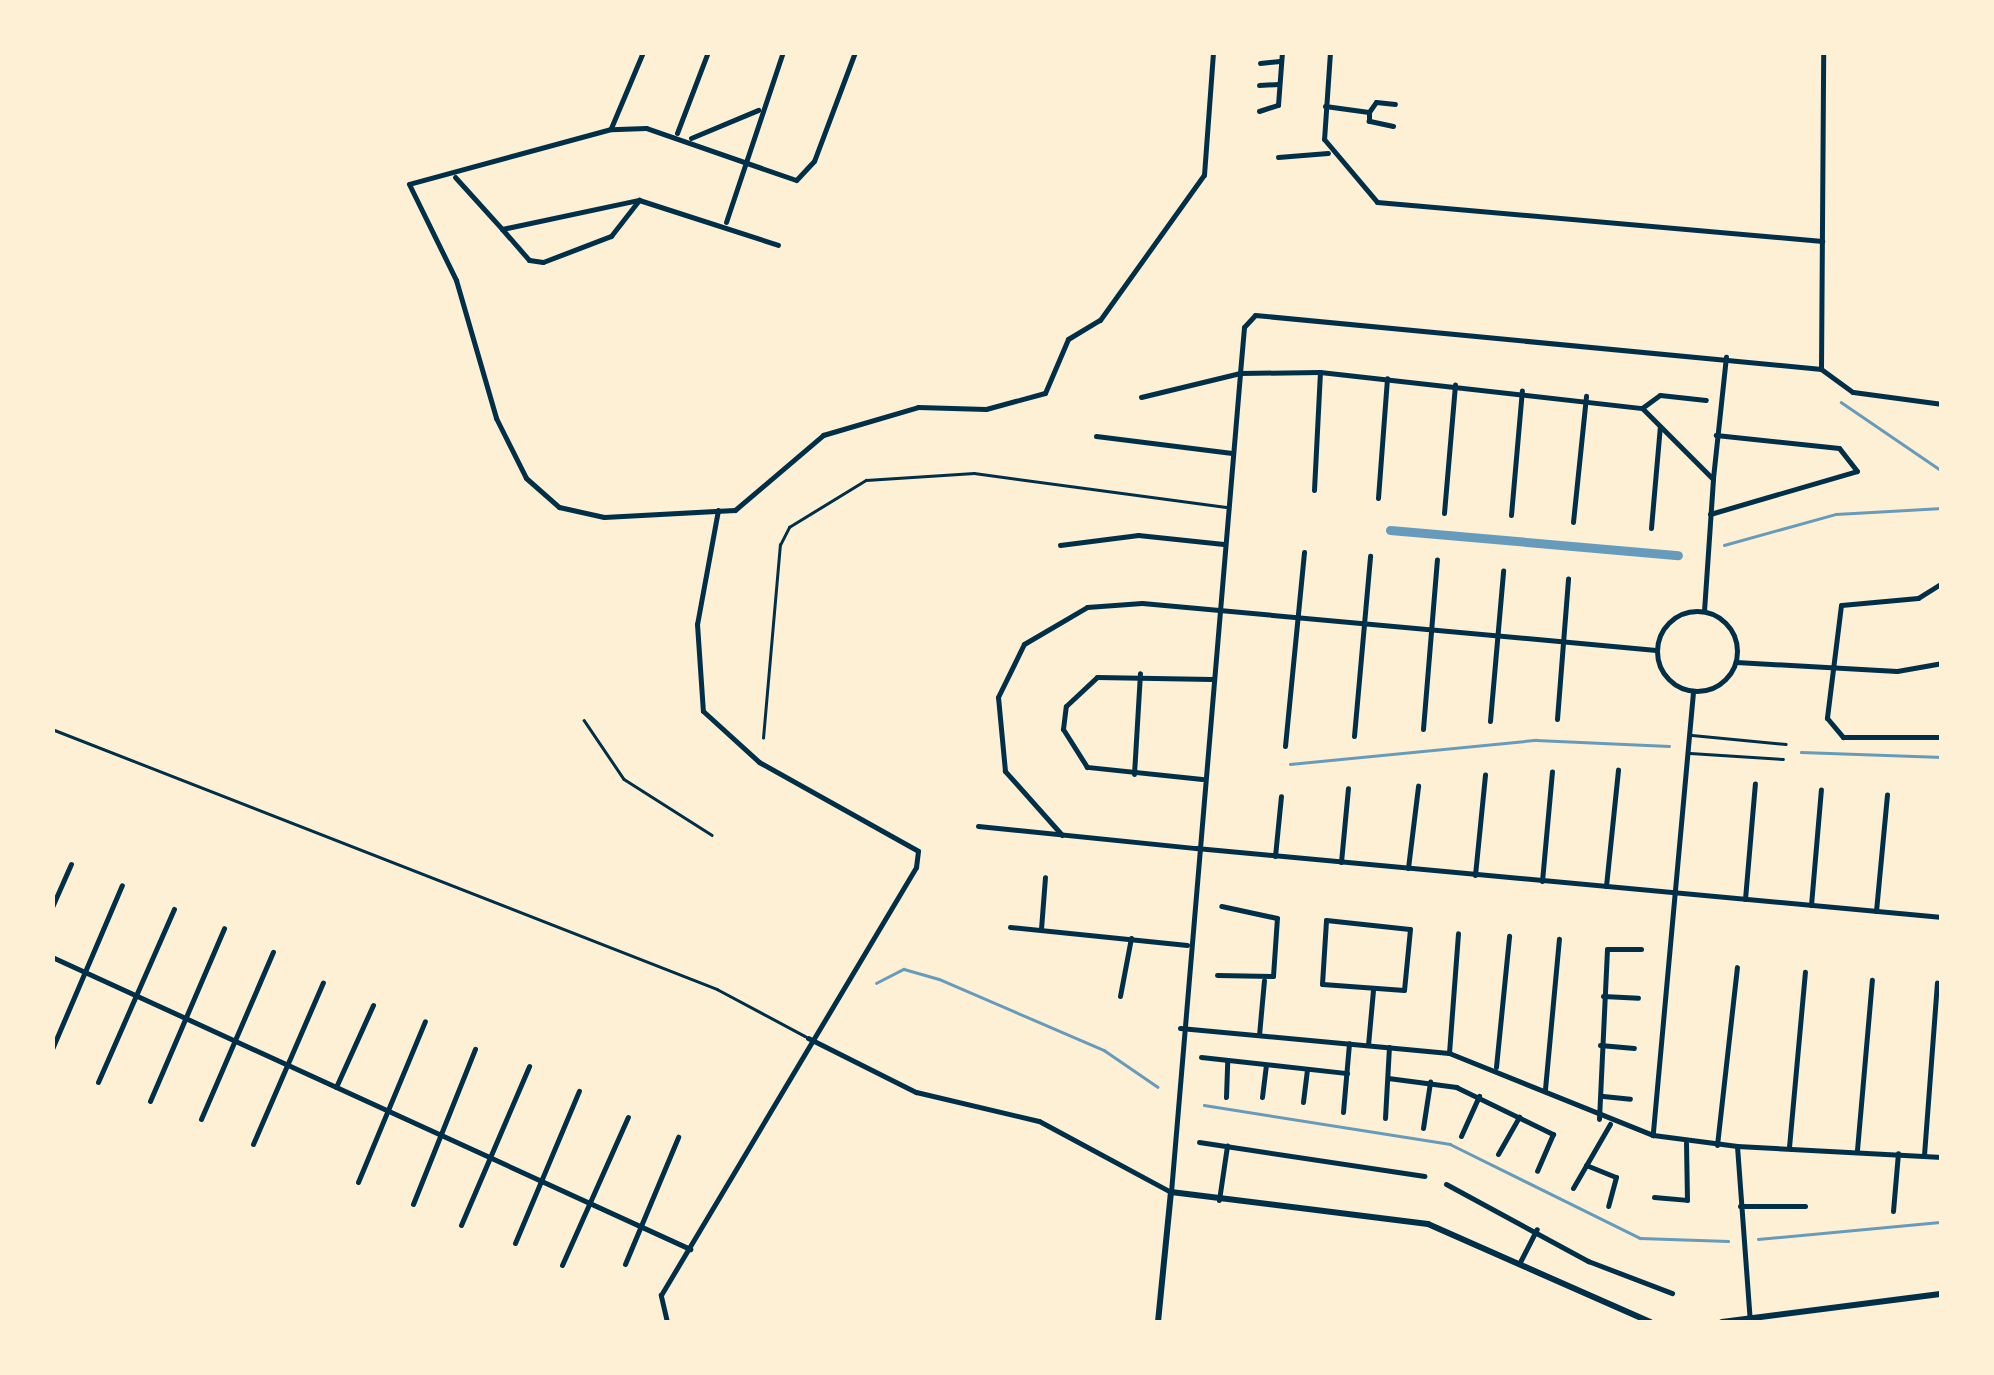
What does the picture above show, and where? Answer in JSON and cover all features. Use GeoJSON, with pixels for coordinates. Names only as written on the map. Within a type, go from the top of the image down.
{"type":"FeatureCollection","features":[{"type":"Feature","properties":{"kind":"main road"},"geometry":{"type":"LineString","coordinates":[[1158,1322],[1171,1192],[1416,1221],[1650,1322]]}},
{"type":"Feature","properties":{"kind":"main road"},"geometry":{"type":"LineString","coordinates":[[1722,1322],[1942,1294]]}},
{"type":"Feature","properties":{"kind":"street"},"geometry":{"type":"LineString","coordinates":[[611,129],[643,52]]}},
{"type":"Feature","properties":{"kind":"street"},"geometry":{"type":"LineString","coordinates":[[677,133],[708,52]]}},
{"type":"Feature","properties":{"kind":"street"},"geometry":{"type":"LineString","coordinates":[[726,222],[743,158],[783,52]]}},
{"type":"Feature","properties":{"kind":"street"},"geometry":{"type":"LineString","coordinates":[[855,52],[814,160],[796,180],[677,133],[611,129],[454,176],[409,184],[456,280],[496,418],[526,478],[574,515],[718,510],[746,504],[823,435],[868,419],[918,408],[986,409],[1045,393],[1068,340],[1100,320],[1204,175],[1214,52]]}},
{"type":"Feature","properties":{"kind":"street"},"geometry":{"type":"LineString","coordinates":[[1330,52],[1325,106],[1328,152],[1377,202],[1822,241]]}},
{"type":"Feature","properties":{"kind":"street"},"geometry":{"type":"LineString","coordinates":[[1820,369],[1824,52]]}},
{"type":"Feature","properties":{"kind":"street"},"geometry":{"type":"LineString","coordinates":[[1258,111],[1274,112],[1281,56],[1260,63]]}},
{"type":"Feature","properties":{"kind":"street"},"geometry":{"type":"LineString","coordinates":[[1260,85],[1279,84]]}},
{"type":"Feature","properties":{"kind":"street"},"geometry":{"type":"LineString","coordinates":[[1393,126],[1369,121],[1369,112],[1376,102],[1395,104]]}},
{"type":"Feature","properties":{"kind":"street"},"geometry":{"type":"LineString","coordinates":[[691,138],[763,104]]}},
{"type":"Feature","properties":{"kind":"street"},"geometry":{"type":"LineString","coordinates":[[1325,106],[1369,112]]}},
{"type":"Feature","properties":{"kind":"street"},"geometry":{"type":"LineString","coordinates":[[1278,157],[1328,152]]}},
{"type":"Feature","properties":{"kind":"street"},"geometry":{"type":"LineString","coordinates":[[454,176],[529,260],[543,262],[611,236],[639,200]]}},
{"type":"Feature","properties":{"kind":"street"},"geometry":{"type":"LineString","coordinates":[[502,229],[639,200],[726,222],[778,245]]}},
{"type":"Feature","properties":{"kind":"street"},"geometry":{"type":"LineString","coordinates":[[808,1038],[916,1092],[1038,1121],[1171,1192],[1187,945],[1240,372],[1250,317],[1726,357],[1820,369],[1853,392],[1942,404]]}},
{"type":"Feature","properties":{"kind":"street"},"geometry":{"type":"LineString","coordinates":[[1704,611],[1712,480],[1726,357]]}},
{"type":"Feature","properties":{"kind":"street"},"geometry":{"type":"LineString","coordinates":[[1141,396],[1240,372],[1320,372],[1586,396],[1642,408],[1712,480]]}},
{"type":"Feature","properties":{"kind":"street"},"geometry":{"type":"LineString","coordinates":[[1314,490],[1320,372]]}},
{"type":"Feature","properties":{"kind":"street"},"geometry":{"type":"LineString","coordinates":[[1378,498],[1388,378]]}},
{"type":"Feature","properties":{"kind":"street"},"geometry":{"type":"LineString","coordinates":[[1444,513],[1455,384]]}},
{"type":"Feature","properties":{"kind":"street"},"geometry":{"type":"LineString","coordinates":[[1511,515],[1522,390]]}},
{"type":"Feature","properties":{"kind":"street"},"geometry":{"type":"LineString","coordinates":[[1642,408],[1660,395],[1706,400]]}},
{"type":"Feature","properties":{"kind":"street"},"geometry":{"type":"LineString","coordinates":[[1574,522],[1586,396]]}},
{"type":"Feature","properties":{"kind":"street"},"geometry":{"type":"LineString","coordinates":[[1651,528],[1660,425]]}},
{"type":"Feature","properties":{"kind":"street"},"geometry":{"type":"LineString","coordinates":[[1710,514],[1857,471],[1838,448],[1716,435]]}},
{"type":"Feature","properties":{"kind":"street"},"geometry":{"type":"LineString","coordinates":[[1096,436],[1232,454]]}},
{"type":"Feature","properties":{"kind":"street"},"geometry":{"type":"LineString","coordinates":[[667,1322],[657,1307],[808,1038],[916,868],[918,852],[759,762],[703,711],[698,624],[718,510]]}},
{"type":"Feature","properties":{"kind":"street"},"geometry":{"type":"LineString","coordinates":[[1060,545],[1128,535],[1224,544]]}},
{"type":"Feature","properties":{"kind":"street"},"geometry":{"type":"LineString","coordinates":[[1285,746],[1304,552]]}},
{"type":"Feature","properties":{"kind":"street"},"geometry":{"type":"LineString","coordinates":[[1354,736],[1370,556]]}},
{"type":"Feature","properties":{"kind":"street"},"geometry":{"type":"LineString","coordinates":[[1423,729],[1436,560]]}},
{"type":"Feature","properties":{"kind":"street"},"geometry":{"type":"LineString","coordinates":[[1490,721],[1503,571]]}},
{"type":"Feature","properties":{"kind":"street"},"geometry":{"type":"LineString","coordinates":[[1557,719],[1568,578]]}},
{"type":"Feature","properties":{"kind":"street"},"geometry":{"type":"LineString","coordinates":[[1942,583],[1918,598],[1841,605],[1832,667],[1834,733],[1942,737]]}},
{"type":"Feature","properties":{"kind":"street"},"geometry":{"type":"LineString","coordinates":[[1062,835],[1024,798],[999,754],[998,697],[1024,644],[1087,607],[1218,610],[1656,650]]}},
{"type":"Feature","properties":{"kind":"street"},"geometry":{"type":"LineString","coordinates":[[1704,611],[1731,630],[1736,662],[1715,687],[1694,692],[1666,678],[1656,650],[1671,620],[1704,611]]}},
{"type":"Feature","properties":{"kind":"street"},"geometry":{"type":"LineString","coordinates":[[1736,662],[1832,667],[1942,663]]}},
{"type":"Feature","properties":{"kind":"street"},"geometry":{"type":"LineString","coordinates":[[1202,780],[1087,766],[1063,728],[1079,688],[1140,672],[1212,678]]}},
{"type":"Feature","properties":{"kind":"street"},"geometry":{"type":"LineString","coordinates":[[1134,774],[1140,672]]}},
{"type":"Feature","properties":{"kind":"street"},"geometry":{"type":"LineString","coordinates":[[1653,1136],[1694,692]]}},
{"type":"Feature","properties":{"kind":"street"},"geometry":{"type":"LineString","coordinates":[[1606,886],[1618,770]]}},
{"type":"Feature","properties":{"kind":"street"},"geometry":{"type":"LineString","coordinates":[[1542,880],[1552,771]]}},
{"type":"Feature","properties":{"kind":"street"},"geometry":{"type":"LineString","coordinates":[[1475,874],[1485,774]]}},
{"type":"Feature","properties":{"kind":"street"},"geometry":{"type":"LineString","coordinates":[[1745,899],[1755,783]]}},
{"type":"Feature","properties":{"kind":"street"},"geometry":{"type":"LineString","coordinates":[[1408,868],[1418,786]]}},
{"type":"Feature","properties":{"kind":"street"},"geometry":{"type":"LineString","coordinates":[[1341,862],[1348,788]]}},
{"type":"Feature","properties":{"kind":"street"},"geometry":{"type":"LineString","coordinates":[[1811,905],[1821,790]]}},
{"type":"Feature","properties":{"kind":"street"},"geometry":{"type":"LineString","coordinates":[[1876,911],[1887,795]]}},
{"type":"Feature","properties":{"kind":"street"},"geometry":{"type":"LineString","coordinates":[[1275,856],[1281,796]]}},
{"type":"Feature","properties":{"kind":"street"},"geometry":{"type":"LineString","coordinates":[[978,826],[1942,916]]}},
{"type":"Feature","properties":{"kind":"street"},"geometry":{"type":"LineString","coordinates":[[52,907],[71,864]]}},
{"type":"Feature","properties":{"kind":"street"},"geometry":{"type":"LineString","coordinates":[[1040,930],[1045,877]]}},
{"type":"Feature","properties":{"kind":"street"},"geometry":{"type":"LineString","coordinates":[[52,1049],[122,885]]}},
{"type":"Feature","properties":{"kind":"street"},"geometry":{"type":"LineString","coordinates":[[1217,975],[1264,980],[1274,972],[1276,916],[1221,906]]}},
{"type":"Feature","properties":{"kind":"street"},"geometry":{"type":"LineString","coordinates":[[98,1082],[174,909]]}},
{"type":"Feature","properties":{"kind":"street"},"geometry":{"type":"LineString","coordinates":[[1326,920],[1410,929],[1407,986],[1373,990],[1322,984],[1326,920]]}},
{"type":"Feature","properties":{"kind":"street"},"geometry":{"type":"LineString","coordinates":[[150,1101],[224,928]]}},
{"type":"Feature","properties":{"kind":"street"},"geometry":{"type":"LineString","coordinates":[[1010,928],[1187,945]]}},
{"type":"Feature","properties":{"kind":"street"},"geometry":{"type":"LineString","coordinates":[[1449,1053],[1458,932]]}},
{"type":"Feature","properties":{"kind":"street"},"geometry":{"type":"LineString","coordinates":[[1496,1067],[1510,936]]}},
{"type":"Feature","properties":{"kind":"street"},"geometry":{"type":"LineString","coordinates":[[1120,996],[1131,938]]}},
{"type":"Feature","properties":{"kind":"street"},"geometry":{"type":"LineString","coordinates":[[1544,1089],[1559,939]]}},
{"type":"Feature","properties":{"kind":"street"},"geometry":{"type":"LineString","coordinates":[[1599,1119],[1608,948],[1641,949]]}},
{"type":"Feature","properties":{"kind":"street"},"geometry":{"type":"LineString","coordinates":[[201,1119],[273,952]]}},
{"type":"Feature","properties":{"kind":"street"},"geometry":{"type":"LineString","coordinates":[[52,957],[690,1249]]}},
{"type":"Feature","properties":{"kind":"street"},"geometry":{"type":"LineString","coordinates":[[1716,1145],[1736,967]]}},
{"type":"Feature","properties":{"kind":"street"},"geometry":{"type":"LineString","coordinates":[[1789,1147],[1805,972]]}},
{"type":"Feature","properties":{"kind":"street"},"geometry":{"type":"LineString","coordinates":[[1259,1035],[1264,980]]}},
{"type":"Feature","properties":{"kind":"street"},"geometry":{"type":"LineString","coordinates":[[1857,1150],[1872,980]]}},
{"type":"Feature","properties":{"kind":"street"},"geometry":{"type":"LineString","coordinates":[[253,1144],[324,982]]}},
{"type":"Feature","properties":{"kind":"street"},"geometry":{"type":"LineString","coordinates":[[1928,1155],[1938,982]]}},
{"type":"Feature","properties":{"kind":"street"},"geometry":{"type":"LineString","coordinates":[[1368,1045],[1373,990]]}},
{"type":"Feature","properties":{"kind":"street"},"geometry":{"type":"LineString","coordinates":[[1603,996],[1638,998]]}},
{"type":"Feature","properties":{"kind":"street"},"geometry":{"type":"LineString","coordinates":[[336,1087],[373,1004]]}},
{"type":"Feature","properties":{"kind":"street"},"geometry":{"type":"LineString","coordinates":[[358,1182],[425,1022]]}},
{"type":"Feature","properties":{"kind":"street"},"geometry":{"type":"LineString","coordinates":[[1180,1028],[1449,1053],[1496,1067],[1610,1124],[1686,1143],[1942,1157]]}},
{"type":"Feature","properties":{"kind":"street"},"geometry":{"type":"LineString","coordinates":[[1343,1112],[1350,1043]]}},
{"type":"Feature","properties":{"kind":"street"},"geometry":{"type":"LineString","coordinates":[[1600,1045],[1634,1048]]}},
{"type":"Feature","properties":{"kind":"street"},"geometry":{"type":"LineString","coordinates":[[1385,1118],[1388,1046]]}},
{"type":"Feature","properties":{"kind":"street"},"geometry":{"type":"LineString","coordinates":[[413,1204],[475,1050]]}},
{"type":"Feature","properties":{"kind":"street"},"geometry":{"type":"LineString","coordinates":[[1201,1057],[1347,1073]]}},
{"type":"Feature","properties":{"kind":"street"},"geometry":{"type":"LineString","coordinates":[[1226,1096],[1227,1060]]}},
{"type":"Feature","properties":{"kind":"street"},"geometry":{"type":"LineString","coordinates":[[1262,1097],[1266,1065]]}},
{"type":"Feature","properties":{"kind":"street"},"geometry":{"type":"LineString","coordinates":[[460,1225],[529,1066]]}},
{"type":"Feature","properties":{"kind":"street"},"geometry":{"type":"LineString","coordinates":[[1303,1102],[1307,1069]]}},
{"type":"Feature","properties":{"kind":"street"},"geometry":{"type":"LineString","coordinates":[[1388,1078],[1430,1082],[1479,1096],[1552,1134],[1537,1171]]}},
{"type":"Feature","properties":{"kind":"street"},"geometry":{"type":"LineString","coordinates":[[1423,1128],[1430,1082]]}},
{"type":"Feature","properties":{"kind":"street"},"geometry":{"type":"LineString","coordinates":[[515,1243],[579,1091]]}},
{"type":"Feature","properties":{"kind":"street"},"geometry":{"type":"LineString","coordinates":[[1461,1136],[1479,1096]]}},
{"type":"Feature","properties":{"kind":"street"},"geometry":{"type":"LineString","coordinates":[[1603,1096],[1630,1099]]}},
{"type":"Feature","properties":{"kind":"street"},"geometry":{"type":"LineString","coordinates":[[1498,1154],[1519,1116]]}},
{"type":"Feature","properties":{"kind":"street"},"geometry":{"type":"LineString","coordinates":[[562,1265],[628,1118]]}},
{"type":"Feature","properties":{"kind":"street"},"geometry":{"type":"LineString","coordinates":[[1572,1188],[1610,1124]]}},
{"type":"Feature","properties":{"kind":"street"},"geometry":{"type":"LineString","coordinates":[[625,1264],[678,1137]]}},
{"type":"Feature","properties":{"kind":"street"},"geometry":{"type":"LineString","coordinates":[[1200,1142],[1424,1176]]}},
{"type":"Feature","properties":{"kind":"street"},"geometry":{"type":"LineString","coordinates":[[1654,1196],[1686,1200],[1686,1143]]}},
{"type":"Feature","properties":{"kind":"street"},"geometry":{"type":"LineString","coordinates":[[1220,1200],[1227,1146]]}},
{"type":"Feature","properties":{"kind":"street"},"geometry":{"type":"LineString","coordinates":[[1736,1146],[1750,1321]]}},
{"type":"Feature","properties":{"kind":"street"},"geometry":{"type":"LineString","coordinates":[[1928,1155],[1942,1146]]}},
{"type":"Feature","properties":{"kind":"street"},"geometry":{"type":"LineString","coordinates":[[1893,1211],[1898,1153]]}},
{"type":"Feature","properties":{"kind":"street"},"geometry":{"type":"LineString","coordinates":[[1586,1164],[1616,1177],[1608,1206]]}},
{"type":"Feature","properties":{"kind":"street"},"geometry":{"type":"LineString","coordinates":[[1446,1184],[1536,1229],[1588,1262],[1672,1292]]}},
{"type":"Feature","properties":{"kind":"street"},"geometry":{"type":"LineString","coordinates":[[1740,1206],[1806,1206]]}},
{"type":"Feature","properties":{"kind":"street"},"geometry":{"type":"LineString","coordinates":[[1519,1264],[1536,1229]]}},
{"type":"Feature","properties":{"kind":"lane"},"geometry":{"type":"LineString","coordinates":[[762,738],[780,545],[789,527],[866,480],[974,473],[1228,507]]}},
{"type":"Feature","properties":{"kind":"lane"},"geometry":{"type":"LineString","coordinates":[[584,720],[624,779],[712,835]]}},
{"type":"Feature","properties":{"kind":"lane"},"geometry":{"type":"LineString","coordinates":[[52,729],[717,988],[808,1038]]}},
{"type":"Feature","properties":{"kind":"lane"},"geometry":{"type":"LineString","coordinates":[[1690,734],[1786,744]]}},
{"type":"Feature","properties":{"kind":"lane"},"geometry":{"type":"LineString","coordinates":[[1688,752],[1783,760]]}},
{"type":"Feature","properties":{"kind":"waterway"},"geometry":{"type":"LineString","coordinates":[[1841,402],[1942,471]]}},
{"type":"Feature","properties":{"kind":"waterway"},"geometry":{"type":"LineString","coordinates":[[1724,545],[1836,514],[1942,508]]}},
{"type":"Feature","properties":{"kind":"waterway"},"geometry":{"type":"LineString","coordinates":[[1390,530],[1678,555]]}},
{"type":"Feature","properties":{"kind":"waterway"},"geometry":{"type":"LineString","coordinates":[[1290,764],[1536,740],[1669,746]]}},
{"type":"Feature","properties":{"kind":"waterway"},"geometry":{"type":"LineString","coordinates":[[1801,752],[1942,757]]}},
{"type":"Feature","properties":{"kind":"waterway"},"geometry":{"type":"LineString","coordinates":[[876,983],[904,969],[939,979],[1104,1050],[1158,1087]]}},
{"type":"Feature","properties":{"kind":"waterway"},"geometry":{"type":"LineString","coordinates":[[1204,1105],[1450,1144],[1640,1238],[1728,1241]]}},
{"type":"Feature","properties":{"kind":"waterway"},"geometry":{"type":"LineString","coordinates":[[1758,1239],[1942,1222]]}}]}
